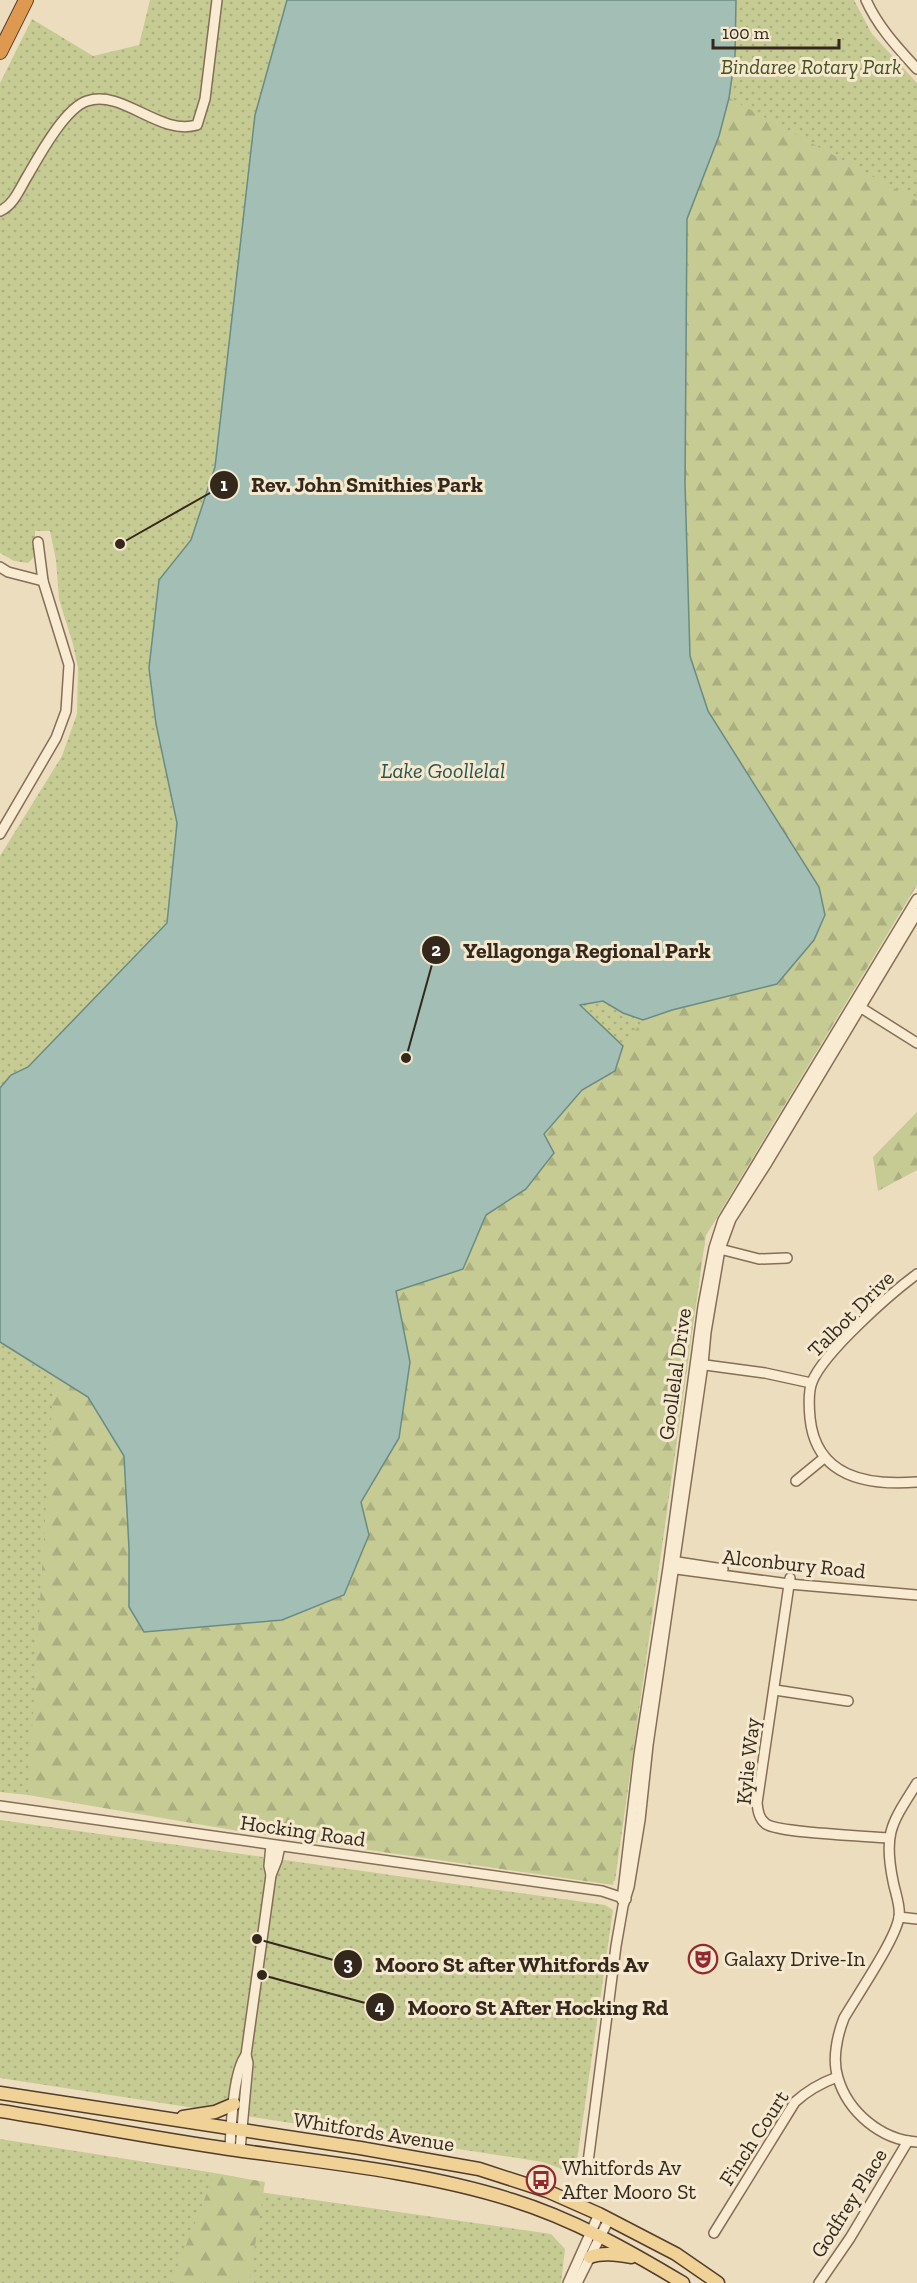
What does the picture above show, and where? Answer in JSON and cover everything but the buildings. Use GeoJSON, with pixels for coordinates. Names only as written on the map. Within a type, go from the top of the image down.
{"type":"FeatureCollection","features":[{"type":"Feature","properties":{"kind":"highway"},"geometry":{"type":"LineString","coordinates":[[0,52],[26,0]]}},
{"type":"Feature","properties":{"kind":"main road","name":"Whitfords Avenue"},"geometry":{"type":"LineString","coordinates":[[0,2092],[478,2169],[547,2191],[604,2216],[676,2254],[718,2283]]}},
{"type":"Feature","properties":{"kind":"main road"},"geometry":{"type":"LineString","coordinates":[[166,2118],[215,2112],[234,2104]]}},
{"type":"Feature","properties":{"kind":"main road","name":"Whitfords Avenue"},"geometry":{"type":"LineString","coordinates":[[0,2111],[356,2167],[477,2190],[532,2207],[596,2233],[683,2283]]}},
{"type":"Feature","properties":{"kind":"main road"},"geometry":{"type":"LineString","coordinates":[[590,2257],[597,2254],[618,2254],[644,2259]]}},
{"type":"Feature","properties":{"kind":"street"},"geometry":{"type":"LineString","coordinates":[[0,211],[9,206],[38,159],[74,108],[87,101],[99,99],[113,102],[181,129],[196,125],[205,99],[217,0]]}},
{"type":"Feature","properties":{"kind":"street"},"geometry":{"type":"LineString","coordinates":[[866,0],[884,31],[917,69]]}},
{"type":"Feature","properties":{"kind":"street"},"geometry":{"type":"LineString","coordinates":[[0,834],[56,738],[66,711],[69,665],[43,581],[38,542]]}},
{"type":"Feature","properties":{"kind":"street"},"geometry":{"type":"LineString","coordinates":[[0,567],[8,572],[43,581]]}},
{"type":"Feature","properties":{"kind":"street","name":"Goollelal Drive"},"geometry":{"type":"LineString","coordinates":[[587,2170],[616,1946],[717,1248],[731,1219],[767,1163],[917,899]]}},
{"type":"Feature","properties":{"kind":"street","name":"Goollelal Drive"},"geometry":{"type":"LineString","coordinates":[[857,1005],[917,913]]}},
{"type":"Feature","properties":{"kind":"street"},"geometry":{"type":"LineString","coordinates":[[857,1005],[917,1043]]}},
{"type":"Feature","properties":{"kind":"street"},"geometry":{"type":"LineString","coordinates":[[717,1248],[759,1259],[787,1258]]}},
{"type":"Feature","properties":{"kind":"street","name":"Talbot Drive"},"geometry":{"type":"LineString","coordinates":[[824,1458],[811,1427],[809,1409],[811,1383],[824,1360],[870,1315],[917,1274]]}},
{"type":"Feature","properties":{"kind":"street"},"geometry":{"type":"LineString","coordinates":[[699,1364],[765,1373],[811,1383]]}},
{"type":"Feature","properties":{"kind":"street"},"geometry":{"type":"LineString","coordinates":[[796,1481],[824,1458],[852,1477],[865,1481],[917,1482]]}},
{"type":"Feature","properties":{"kind":"street","name":"Alconbury Road"},"geometry":{"type":"LineString","coordinates":[[672,1565],[917,1595]]}},
{"type":"Feature","properties":{"kind":"street","name":"Alconbury Road"},"geometry":{"type":"LineString","coordinates":[[789,1581],[853,1582],[917,1590]]}},
{"type":"Feature","properties":{"kind":"street","name":"Kylie Way"},"geometry":{"type":"LineString","coordinates":[[789,1581],[758,1803],[760,1817],[770,1826],[888,1838]]}},
{"type":"Feature","properties":{"kind":"street"},"geometry":{"type":"LineString","coordinates":[[775,1690],[848,1701]]}},
{"type":"Feature","properties":{"kind":"street"},"geometry":{"type":"LineString","coordinates":[[913,2142],[883,2132],[862,2117],[850,2102],[837,2077],[837,2044],[844,2018],[889,1942],[899,1917],[888,1858],[888,1838],[901,1808],[914,1795],[917,1783]]}},
{"type":"Feature","properties":{"kind":"street","name":"Hocking Road"},"geometry":{"type":"LineString","coordinates":[[0,1806],[624,1897]]}},
{"type":"Feature","properties":{"kind":"street"},"geometry":{"type":"LineString","coordinates":[[235,2149],[271,1875],[269,1866],[275,1846]]}},
{"type":"Feature","properties":{"kind":"street"},"geometry":{"type":"LineString","coordinates":[[899,1917],[917,1919]]}},
{"type":"Feature","properties":{"kind":"street"},"geometry":{"type":"LineString","coordinates":[[236,2130],[234,2104],[241,2060],[246,2055]]}},
{"type":"Feature","properties":{"kind":"street","name":"Finch Court"},"geometry":{"type":"LineString","coordinates":[[714,2233],[795,2102],[806,2092],[837,2077]]}},
{"type":"Feature","properties":{"kind":"street","name":"Godfrey Place"},"geometry":{"type":"LineString","coordinates":[[819,2283],[913,2142]]}},
{"type":"Feature","properties":{"kind":"street"},"geometry":{"type":"LineString","coordinates":[[568,2283],[604,2216]]}},
{"type":"Feature","properties":{"kind":"street"},"geometry":{"type":"LineString","coordinates":[[577,2283],[590,2257],[596,2233]]}},
{"type":"Feature","properties":{"kind":"green space","name":"Bindaree Rotary Park"},"geometry":{"type":"Polygon","coordinates":[[[150,0],[854,0],[872,34],[917,83],[917,881],[706,1234],[615,1881],[29,1792],[28,1795],[0,1792],[0,856],[62,756],[77,714],[78,668],[59,599],[56,560],[50,531],[35,531],[35,556],[28,563],[14,561],[0,553],[0,83],[32,19],[93,56],[139,45],[150,0]]]}},
{"type":"Feature","properties":{"kind":"green space"},"geometry":{"type":"Polygon","coordinates":[[[729,98],[917,201],[917,885],[705,1237],[613,1885],[244,1832],[28,1795],[54,1376],[88,1397],[124,1457],[129,1548],[129,1607],[369,1535],[361,1502],[399,1438],[410,1362],[396,1291],[463,1269],[479,1217],[582,1090],[615,1071],[623,1046],[643,1020],[672,1010],[825,915],[818,887],[708,711],[690,656],[685,483],[687,219],[719,136],[729,98]]]}},
{"type":"Feature","properties":{"kind":"green space"},"geometry":{"type":"Polygon","coordinates":[[[917,1112],[917,1170],[878,1191],[873,1157],[917,1112]]]}},
{"type":"Feature","properties":{"kind":"green space"},"geometry":{"type":"Polygon","coordinates":[[[0,1820],[605,1905],[613,1910],[575,2174],[543,2162],[0,2078],[0,1820]]]}},
{"type":"Feature","properties":{"kind":"green space"},"geometry":{"type":"Polygon","coordinates":[[[0,2139],[215,2173],[211,2185],[551,2234],[565,2249],[561,2283],[0,2283],[0,2139]]]}},
{"type":"Feature","properties":{"kind":"green space"},"geometry":{"type":"Polygon","coordinates":[[[215,2173],[265,2182],[249,2283],[171,2283],[215,2173]]]}},
{"type":"Feature","properties":{"kind":"water","name":"Lake Goollelal"},"geometry":{"type":"Polygon","coordinates":[[[287,0],[736,0],[735,56],[729,98],[719,136],[687,219],[685,483],[690,656],[708,711],[819,887],[825,915],[814,940],[777,984],[672,1010],[643,1020],[623,1013],[603,1001],[580,1005],[623,1046],[615,1071],[582,1090],[544,1134],[554,1153],[526,1189],[486,1215],[463,1269],[396,1291],[410,1362],[399,1438],[361,1502],[369,1535],[344,1595],[282,1620],[144,1632],[129,1607],[129,1548],[124,1456],[88,1397],[0,1342],[0,1088],[11,1075],[28,1067],[167,923],[177,823],[156,724],[149,668],[159,580],[191,540],[215,467],[255,115],[287,0]]]}},
{"type":"Feature","properties":{"kind":"place","name":"Rev. John Smithies Park"},"geometry":{"type":"Point","coordinates":[120,544]}},
{"type":"Feature","properties":{"kind":"place","name":"Yellagonga Regional Park"},"geometry":{"type":"Point","coordinates":[406,1058]}},
{"type":"Feature","properties":{"kind":"place","name":"Mooro St after Whitfords Av"},"geometry":{"type":"Point","coordinates":[257,1939]}},
{"type":"Feature","properties":{"kind":"place","name":"Galaxy Drive-In"},"geometry":{"type":"Point","coordinates":[703,1959]}},
{"type":"Feature","properties":{"kind":"place","name":"Mooro St After Hocking Rd"},"geometry":{"type":"Point","coordinates":[262,1975]}},
{"type":"Feature","properties":{"kind":"place","name":"Whitfords Av After Mooro St"},"geometry":{"type":"Point","coordinates":[541,2180]}}]}
